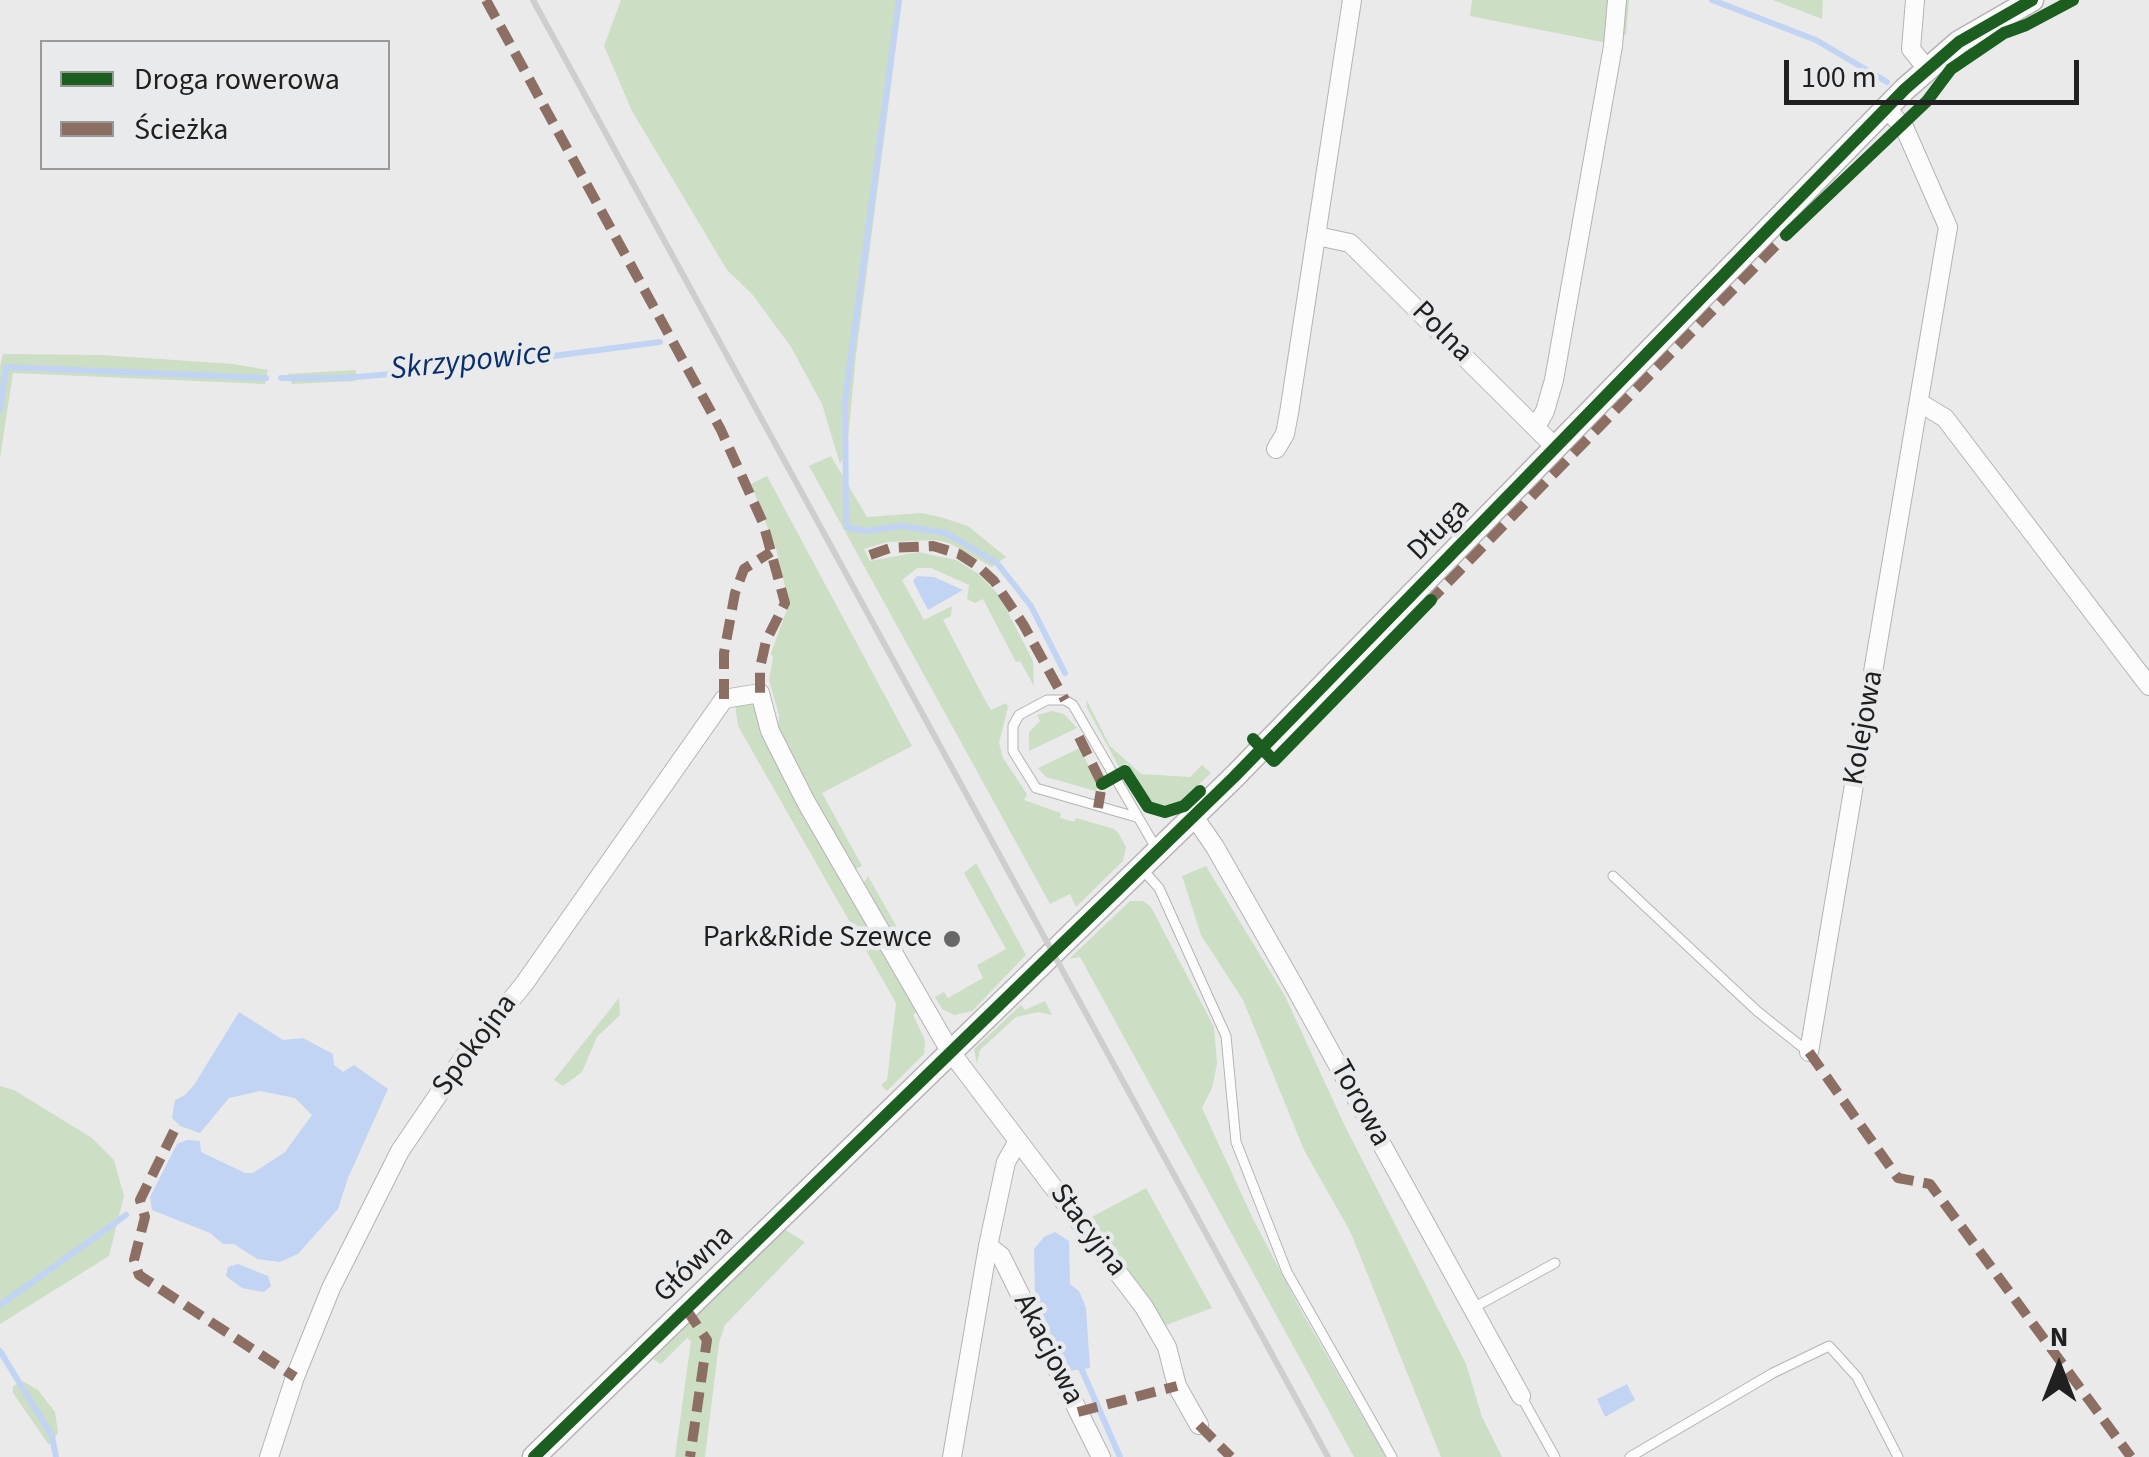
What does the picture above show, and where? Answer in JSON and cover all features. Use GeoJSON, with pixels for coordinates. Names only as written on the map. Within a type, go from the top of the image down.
{"type":"FeatureCollection","features":[{"type":"Feature","properties":{"kind":"street"},"geometry":{"type":"LineString","coordinates":[[1276,449],[1290,413],[1352,0]]}},
{"type":"Feature","properties":{"kind":"street"},"geometry":{"type":"LineString","coordinates":[[1536,427],[1554,380],[1613,46],[1617,0]]}},
{"type":"Feature","properties":{"kind":"street"},"geometry":{"type":"LineString","coordinates":[[1915,0],[1911,49],[1926,69]]}},
{"type":"Feature","properties":{"kind":"street","name":"Długa"},"geometry":{"type":"LineString","coordinates":[[891,1108],[1193,815],[1926,69],[1960,42],[2032,0]]}},
{"type":"Feature","properties":{"kind":"street","name":"Kolejowa"},"geometry":{"type":"LineString","coordinates":[[1809,1052],[1948,227],[1905,130],[1886,108]]}},
{"type":"Feature","properties":{"kind":"street","name":"Polna"},"geometry":{"type":"LineString","coordinates":[[1317,236],[1350,242],[1556,448]]}},
{"type":"Feature","properties":{"kind":"street"},"geometry":{"type":"LineString","coordinates":[[1920,403],[1946,418],[2149,686]]}},
{"type":"Feature","properties":{"kind":"street","name":"Stacyjna"},"geometry":{"type":"LineString","coordinates":[[760,694],[770,731],[806,802],[950,1051],[1144,1307],[1167,1347],[1177,1386],[1199,1425]]}},
{"type":"Feature","properties":{"kind":"street","name":"Spokojna"},"geometry":{"type":"LineString","coordinates":[[269,1457],[295,1377],[331,1288],[400,1151],[461,1061],[535,968],[724,699],[760,694]]}},
{"type":"Feature","properties":{"kind":"street","name":"Torowa"},"geometry":{"type":"LineString","coordinates":[[1193,815],[1273,950],[1522,1396]]}},
{"type":"Feature","properties":{"kind":"street","name":"Główna"},"geometry":{"type":"LineString","coordinates":[[534,1457],[891,1108]]}},
{"type":"Feature","properties":{"kind":"street"},"geometry":{"type":"LineString","coordinates":[[952,1457],[988,1246],[1006,1162],[1018,1140]]}},
{"type":"Feature","properties":{"kind":"street","name":"Akacjowa"},"geometry":{"type":"LineString","coordinates":[[988,1246],[1001,1256],[1101,1457]]}},
{"type":"Feature","properties":{"kind":"lane"},"geometry":{"type":"LineString","coordinates":[[1136,817],[1036,788],[1013,751],[1012,726],[1019,715],[1046,700],[1073,704],[1136,817],[1159,888],[1226,1036],[1236,1142],[1286,1272],[1392,1457]]}},
{"type":"Feature","properties":{"kind":"lane"},"geometry":{"type":"LineString","coordinates":[[1613,876],[1756,1011],[1809,1052]]}},
{"type":"Feature","properties":{"kind":"lane"},"geometry":{"type":"LineString","coordinates":[[1472,1308],[1555,1263]]}},
{"type":"Feature","properties":{"kind":"lane"},"geometry":{"type":"LineString","coordinates":[[1630,1457],[1773,1373],[1830,1346],[1857,1377],[1898,1457]]}},
{"type":"Feature","properties":{"kind":"lane"},"geometry":{"type":"LineString","coordinates":[[1522,1396],[1555,1457]]}},
{"type":"Feature","properties":{"kind":"green space"},"geometry":{"type":"Polygon","coordinates":[[[621,0],[902,0],[847,449],[840,464],[822,404],[791,347],[752,294],[727,270],[632,111],[604,46],[621,0]]]}},
{"type":"Feature","properties":{"kind":"green space"},"geometry":{"type":"Polygon","coordinates":[[[1472,0],[1629,0],[1626,35],[1602,42],[1470,16],[1472,0]]]}},
{"type":"Feature","properties":{"kind":"green space"},"geometry":{"type":"Polygon","coordinates":[[[1773,0],[1823,0],[1822,19],[1773,0]]]}},
{"type":"Feature","properties":{"kind":"green space"},"geometry":{"type":"Polygon","coordinates":[[[3,354],[101,355],[268,370],[265,384],[13,373],[0,458],[3,354]]]}},
{"type":"Feature","properties":{"kind":"green space"},"geometry":{"type":"Polygon","coordinates":[[[356,370],[355,381],[292,384],[288,374],[356,370]]]}},
{"type":"Feature","properties":{"kind":"green space"},"geometry":{"type":"Polygon","coordinates":[[[831,456],[867,517],[921,513],[940,517],[968,526],[1006,557],[992,567],[949,543],[935,540],[887,542],[864,549],[870,561],[918,552],[956,560],[977,573],[999,595],[1033,661],[1034,686],[1020,661],[1016,662],[983,599],[975,603],[967,599],[969,585],[931,568],[917,568],[902,580],[924,620],[952,606],[951,616],[943,620],[985,700],[991,710],[1006,703],[999,743],[1003,758],[1027,794],[1024,800],[1061,813],[1060,818],[1074,822],[1076,818],[1114,829],[1126,847],[1123,861],[1076,907],[1070,894],[1050,904],[809,466],[831,456]]]}},
{"type":"Feature","properties":{"kind":"green space"},"geometry":{"type":"Polygon","coordinates":[[[767,476],[912,746],[822,793],[862,866],[852,871],[778,729],[779,715],[769,680],[771,653],[789,604],[777,552],[751,484],[767,476]]]}},
{"type":"Feature","properties":{"kind":"green space"},"geometry":{"type":"Polygon","coordinates":[[[755,699],[870,931],[917,1012],[913,1015],[925,1040],[924,1054],[887,1091],[881,1085],[887,1080],[896,1003],[738,726],[735,704],[755,699]]]}},
{"type":"Feature","properties":{"kind":"green space"},"geometry":{"type":"Polygon","coordinates":[[[1086,699],[1110,746],[1141,774],[1190,777],[1202,765],[1211,773],[1176,806],[1154,804],[1146,798],[1127,763],[1119,767],[1087,708],[1086,699]]]}},
{"type":"Feature","properties":{"kind":"green space"},"geometry":{"type":"Polygon","coordinates":[[[1052,711],[1064,714],[1077,728],[1029,751],[1029,732],[1040,721],[1037,715],[1052,711]]]}},
{"type":"Feature","properties":{"kind":"green space"},"geometry":{"type":"Polygon","coordinates":[[[1080,748],[1098,786],[1096,791],[1046,777],[1038,768],[1080,748]]]}},
{"type":"Feature","properties":{"kind":"green space"},"geometry":{"type":"Polygon","coordinates":[[[976,863],[1026,955],[972,1011],[954,1015],[942,1009],[935,997],[944,992],[948,998],[983,978],[977,965],[1006,949],[964,873],[976,863]]]}},
{"type":"Feature","properties":{"kind":"green space"},"geometry":{"type":"Polygon","coordinates":[[[1206,866],[1285,996],[1344,1124],[1466,1364],[1482,1417],[1502,1457],[1441,1457],[1350,1231],[1304,1150],[1243,1000],[1201,935],[1182,876],[1206,866]]]}},
{"type":"Feature","properties":{"kind":"green space"},"geometry":{"type":"Polygon","coordinates":[[[868,876],[898,929],[887,929],[862,886],[868,876]]]}},
{"type":"Feature","properties":{"kind":"green space"},"geometry":{"type":"Polygon","coordinates":[[[1130,901],[1143,901],[1151,907],[1214,1027],[1217,1064],[1212,1088],[1202,1108],[1253,1219],[1304,1316],[1386,1457],[1354,1457],[1080,957],[1069,959],[1130,901]]]}},
{"type":"Feature","properties":{"kind":"green space"},"geometry":{"type":"Polygon","coordinates":[[[619,998],[620,1015],[597,1037],[582,1072],[563,1086],[554,1080],[619,998]]]}},
{"type":"Feature","properties":{"kind":"green space"},"geometry":{"type":"Polygon","coordinates":[[[1045,1001],[1052,1015],[1038,1012],[1016,1017],[980,1050],[977,1064],[974,1049],[1021,1005],[1025,1010],[1045,1001]]]}},
{"type":"Feature","properties":{"kind":"green space"},"geometry":{"type":"Polygon","coordinates":[[[0,1086],[14,1090],[92,1138],[114,1160],[124,1196],[109,1256],[0,1324],[0,1086]]]}},
{"type":"Feature","properties":{"kind":"green space"},"geometry":{"type":"Polygon","coordinates":[[[1146,1188],[1212,1308],[1166,1325],[1090,1218],[1146,1188]]]}},
{"type":"Feature","properties":{"kind":"green space"},"geometry":{"type":"Polygon","coordinates":[[[784,1229],[805,1242],[725,1325],[719,1343],[705,1457],[675,1457],[691,1341],[687,1338],[661,1364],[653,1359],[784,1229]]]}},
{"type":"Feature","properties":{"kind":"green space"},"geometry":{"type":"Polygon","coordinates":[[[23,1381],[38,1390],[55,1412],[58,1433],[49,1445],[13,1393],[13,1386],[23,1381]]]}},
{"type":"Feature","properties":{"kind":"water"},"geometry":{"type":"Polygon","coordinates":[[[917,576],[934,577],[963,590],[928,610],[913,581],[917,576]]]}},
{"type":"Feature","properties":{"kind":"water"},"geometry":{"type":"Polygon","coordinates":[[[239,1012],[283,1040],[303,1038],[333,1054],[334,1065],[343,1072],[354,1065],[388,1089],[338,1209],[298,1254],[280,1262],[257,1259],[234,1244],[223,1244],[210,1233],[152,1210],[150,1197],[177,1144],[200,1141],[201,1152],[253,1173],[285,1152],[312,1115],[295,1098],[260,1091],[229,1098],[200,1133],[180,1126],[172,1118],[175,1100],[194,1085],[239,1012]]]}},
{"type":"Feature","properties":{"kind":"water"},"geometry":{"type":"Polygon","coordinates":[[[1055,1232],[1069,1241],[1070,1284],[1079,1291],[1086,1308],[1090,1368],[1068,1371],[1035,1297],[1034,1249],[1044,1237],[1055,1232]]]}},
{"type":"Feature","properties":{"kind":"water"},"geometry":{"type":"Polygon","coordinates":[[[238,1264],[268,1276],[271,1286],[264,1292],[242,1288],[226,1276],[228,1267],[238,1264]]]}},
{"type":"Feature","properties":{"kind":"water"},"geometry":{"type":"Polygon","coordinates":[[[1627,1384],[1635,1400],[1605,1417],[1597,1399],[1627,1384]]]}},
{"type":"Feature","properties":{"kind":"waterway"},"geometry":{"type":"LineString","coordinates":[[899,0],[845,401],[846,527],[865,531],[902,526],[946,533],[997,563],[1031,606],[1065,673]]}},
{"type":"Feature","properties":{"kind":"waterway"},"geometry":{"type":"LineString","coordinates":[[1712,0],[1816,40],[1887,82]]}},
{"type":"Feature","properties":{"kind":"waterway","name":"Skrzypowice"},"geometry":{"type":"LineString","coordinates":[[281,378],[344,378],[461,368],[660,342]]}},
{"type":"Feature","properties":{"kind":"waterway","name":"Skrzypowice"},"geometry":{"type":"LineString","coordinates":[[0,409],[6,367],[266,378]]}},
{"type":"Feature","properties":{"kind":"waterway"},"geometry":{"type":"LineString","coordinates":[[0,1305],[126,1215]]}},
{"type":"Feature","properties":{"kind":"waterway","name":"Skrzypowice"},"geometry":{"type":"LineString","coordinates":[[0,1351],[52,1436],[56,1457]]}},
{"type":"Feature","properties":{"kind":"waterway"},"geometry":{"type":"LineString","coordinates":[[1078,1361],[1120,1457]]}},
{"type":"Feature","properties":{"kind":"railway"},"geometry":{"type":"LineString","coordinates":[[533,0],[1328,1457]]}},
{"type":"Feature","properties":{"kind":"marked path"},"geometry":{"type":"LineString","coordinates":[[486,0],[721,430],[763,523],[785,603],[766,641],[760,693]]}},
{"type":"Feature","properties":{"kind":"marked path"},"geometry":{"type":"LineString","coordinates":[[1427,604],[1790,231]]}},
{"type":"Feature","properties":{"kind":"marked path"},"geometry":{"type":"LineString","coordinates":[[870,555],[890,548],[933,546],[959,554],[979,567],[994,581],[1023,624],[1065,700]]}},
{"type":"Feature","properties":{"kind":"marked path"},"geometry":{"type":"LineString","coordinates":[[724,699],[724,653],[735,593],[744,569],[771,552]]}},
{"type":"Feature","properties":{"kind":"marked path"},"geometry":{"type":"LineString","coordinates":[[1079,737],[1102,784],[1098,808]]}},
{"type":"Feature","properties":{"kind":"marked path"},"geometry":{"type":"LineString","coordinates":[[1809,1052],[1898,1178],[1930,1184],[2131,1457]]}},
{"type":"Feature","properties":{"kind":"marked path"},"geometry":{"type":"LineString","coordinates":[[174,1131],[140,1200],[145,1217],[134,1260],[139,1275],[295,1377]]}},
{"type":"Feature","properties":{"kind":"marked path"},"geometry":{"type":"LineString","coordinates":[[686,1309],[707,1340],[690,1457]]}},
{"type":"Feature","properties":{"kind":"marked path"},"geometry":{"type":"LineString","coordinates":[[1078,1412],[1177,1386]]}},
{"type":"Feature","properties":{"kind":"marked path"},"geometry":{"type":"LineString","coordinates":[[1199,1425],[1231,1457]]}},
{"type":"Feature","properties":{"kind":"cycle path"},"geometry":{"type":"LineString","coordinates":[[534,1457],[1234,777],[1905,89],[1959,42],[2032,0]]}},
{"type":"Feature","properties":{"kind":"cycle path"},"geometry":{"type":"LineString","coordinates":[[1786,235],[1927,101],[1951,69],[2004,33],[2073,0]]}},
{"type":"Feature","properties":{"kind":"cycle path"},"geometry":{"type":"LineString","coordinates":[[1253,739],[1274,761],[1431,600]]}},
{"type":"Feature","properties":{"kind":"cycle path"},"geometry":{"type":"LineString","coordinates":[[1102,784],[1125,771],[1148,807],[1165,812],[1184,806],[1200,791]]}},
{"type":"Feature","properties":{"kind":"place","name":"Park&Ride Szewce"},"geometry":{"type":"Point","coordinates":[952,939]}}]}
